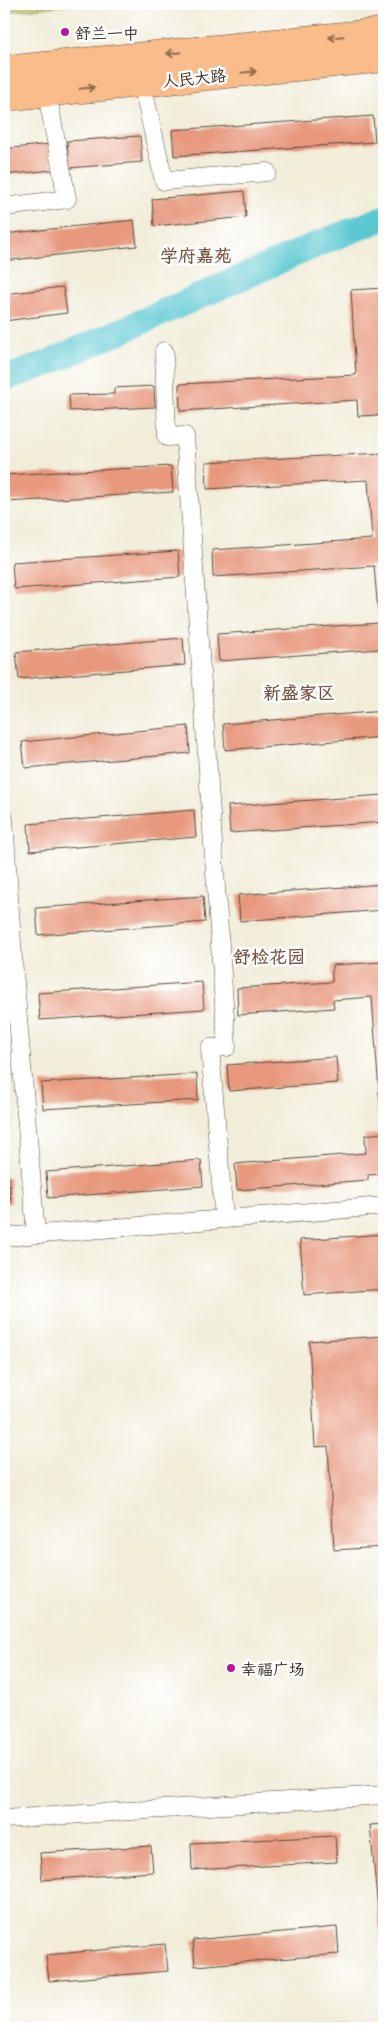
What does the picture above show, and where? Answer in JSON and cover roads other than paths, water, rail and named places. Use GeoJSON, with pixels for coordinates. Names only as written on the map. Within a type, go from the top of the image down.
{"type":"FeatureCollection","features":[{"type":"Feature","properties":{"kind":"main road","name":"人民大路"},"geometry":{"type":"LineString","coordinates":[[4,70],[384,32]]}},
{"type":"Feature","properties":{"kind":"main road","name":"人民大路"},"geometry":{"type":"LineString","coordinates":[[4,97],[384,58]]}},
{"type":"Feature","properties":{"kind":"street"},"geometry":{"type":"LineString","coordinates":[[142,82],[164,181],[267,172]]}},
{"type":"Feature","properties":{"kind":"street"},"geometry":{"type":"LineString","coordinates":[[4,207],[67,199],[47,93]]}},
{"type":"Feature","properties":{"kind":"street"},"geometry":{"type":"LineString","coordinates":[[164,351],[167,437],[185,436],[226,1047],[210,1048],[224,1220]]}},
{"type":"Feature","properties":{"kind":"street"},"geometry":{"type":"LineString","coordinates":[[4,819],[13,959],[36,1234]]}},
{"type":"Feature","properties":{"kind":"street"},"geometry":{"type":"LineString","coordinates":[[4,1237],[384,1206]]}},
{"type":"Feature","properties":{"kind":"street"},"geometry":{"type":"LineString","coordinates":[[4,1819],[384,1795]]}},
{"type":"Feature","properties":{"kind":"waterway"},"geometry":{"type":"LineString","coordinates":[[4,379],[48,363],[320,243],[384,218]]}},
{"type":"Feature","properties":{"kind":"place","name":"舒兰一中"},"geometry":{"type":"Point","coordinates":[65,32]}},
{"type":"Feature","properties":{"kind":"place","name":"幸福广场"},"geometry":{"type":"Point","coordinates":[231,1668]}},
{"type":"Feature","properties":{"kind":"district","name":"学府嘉苑"},"geometry":{"type":"Point","coordinates":[196,254]}},
{"type":"Feature","properties":{"kind":"district","name":"新盛家区"},"geometry":{"type":"Point","coordinates":[299,691]}},
{"type":"Feature","properties":{"kind":"district","name":"舒检花园"},"geometry":{"type":"Point","coordinates":[269,955]}}]}
